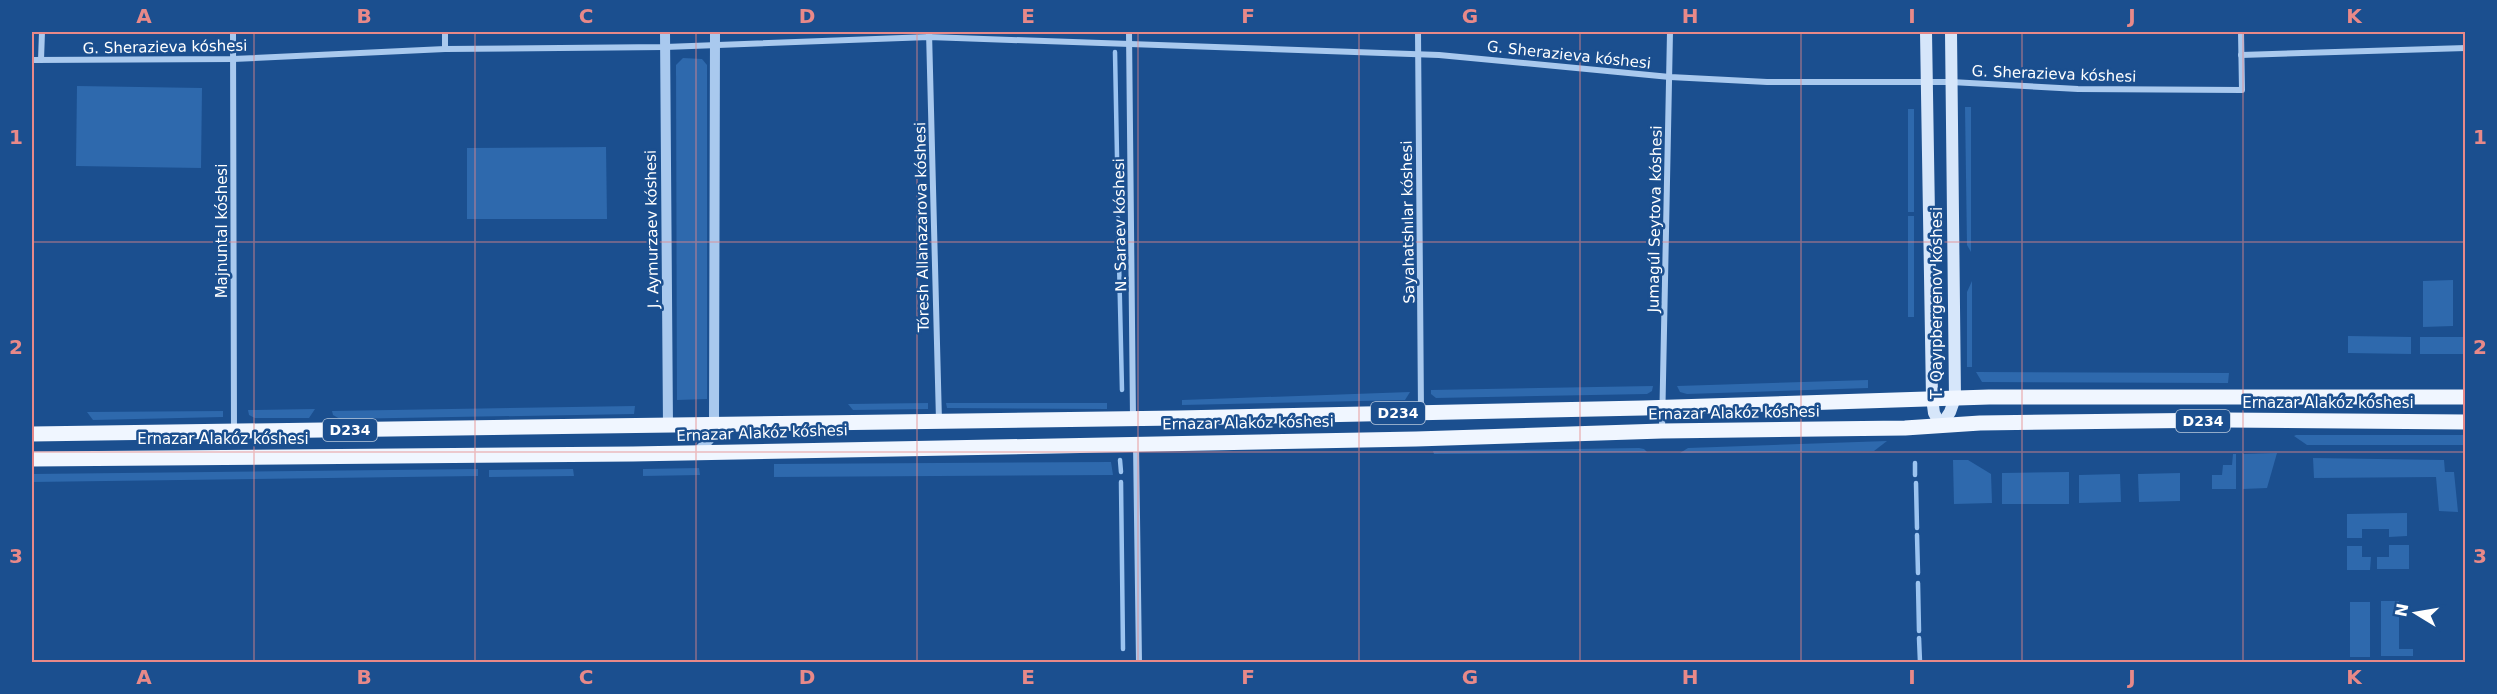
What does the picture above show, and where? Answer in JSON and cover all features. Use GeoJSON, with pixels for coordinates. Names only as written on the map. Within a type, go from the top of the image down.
{"type":"FeatureCollection","features":[{"type":"Feature","properties":{"kind":"main road","name":"T. Qayıpbergenov kóshesi"},"geometry":{"type":"LineString","coordinates":[[1926,32],[1932,398],[1934,412],[1941,426]]}},
{"type":"Feature","properties":{"kind":"main road","name":"T. Qayıpbergenov kóshesi"},"geometry":{"type":"LineString","coordinates":[[1941,426],[1955,398],[1951,32]]}},
{"type":"Feature","properties":{"kind":"main road"},"geometry":{"type":"LineString","coordinates":[[1931,365],[1942,371],[1949,369],[1955,361]]}},
{"type":"Feature","properties":{"kind":"main road","name":"Ernazar Alakóz kóshesi"},"geometry":{"type":"LineString","coordinates":[[32,434],[1133,419],[1662,407],[1932,398],[2466,396]]}},
{"type":"Feature","properties":{"kind":"main road"},"geometry":{"type":"LineString","coordinates":[[2367,397],[2367,421]]}},
{"type":"Feature","properties":{"kind":"main road","name":"Ernazar Alakóz kóshesi"},"geometry":{"type":"LineString","coordinates":[[32,459],[696,453],[1416,439],[1662,431],[1941,426],[1980,423],[2466,422]]}},
{"type":"Feature","properties":{"kind":"main road"},"geometry":{"type":"LineString","coordinates":[[736,425],[727,435],[727,443],[736,451]]}},
{"type":"Feature","properties":{"kind":"main road"},"geometry":{"type":"LineString","coordinates":[[371,430],[364,435],[362,443],[364,451],[371,457]]}},
{"type":"Feature","properties":{"kind":"main road"},"geometry":{"type":"LineString","coordinates":[[312,431],[320,436],[323,444],[320,452],[312,457]]}},
{"type":"Feature","properties":{"kind":"street"},"geometry":{"type":"LineString","coordinates":[[41,60],[42,32]]}},
{"type":"Feature","properties":{"kind":"street","name":"Majnuntal kóshesi"},"geometry":{"type":"LineString","coordinates":[[233,32],[234,431]]}},
{"type":"Feature","properties":{"kind":"street"},"geometry":{"type":"LineString","coordinates":[[444,32],[445,49]]}},
{"type":"Feature","properties":{"kind":"street","name":"J. Aymurzaev kóshesi"},"geometry":{"type":"LineString","coordinates":[[665,32],[668,427]]}},
{"type":"Feature","properties":{"kind":"street"},"geometry":{"type":"LineString","coordinates":[[696,453],[709,440],[714,426],[715,32]]}},
{"type":"Feature","properties":{"kind":"street","name":"N. Saraev kóshesi"},"geometry":{"type":"LineString","coordinates":[[1129,32],[1133,419]]}},
{"type":"Feature","properties":{"kind":"street","name":"Sayahatshılar kóshesi"},"geometry":{"type":"LineString","coordinates":[[1418,32],[1422,413]]}},
{"type":"Feature","properties":{"kind":"street","name":"Jumagúl Seytova kóshesi"},"geometry":{"type":"LineString","coordinates":[[1662,431],[1670,32]]}},
{"type":"Feature","properties":{"kind":"street"},"geometry":{"type":"LineString","coordinates":[[2241,32],[2241,55],[2466,48]]}},
{"type":"Feature","properties":{"kind":"street","name":"G. Sherazieva kóshesi"},"geometry":{"type":"LineString","coordinates":[[32,60],[233,59],[445,49],[665,47],[929,34],[1129,44],[1417,54],[1670,77],[1792,83],[1951,82],[2078,89],[2241,90],[2241,55]]}},
{"type":"Feature","properties":{"kind":"street","name":"Tóresh Allanazarova kóshesi"},"geometry":{"type":"LineString","coordinates":[[929,34],[939,422]]}},
{"type":"Feature","properties":{"kind":"street"},"geometry":{"type":"LineString","coordinates":[[1136,443],[1139,663]]}},
{"type":"Feature","properties":{"kind":"shaded area"},"geometry":{"type":"Polygon","coordinates":[[[683,58],[702,59],[707,65],[707,399],[677,400],[676,65],[683,58]]]}},
{"type":"Feature","properties":{"kind":"shaded area"},"geometry":{"type":"Polygon","coordinates":[[[77,86],[202,88],[201,168],[76,166],[77,86]]]}},
{"type":"Feature","properties":{"kind":"shaded area"},"geometry":{"type":"Polygon","coordinates":[[[1965,107],[1971,107],[1971,252],[1967,245],[1965,107]]]}},
{"type":"Feature","properties":{"kind":"shaded area"},"geometry":{"type":"Polygon","coordinates":[[[1908,109],[1914,109],[1914,212],[1908,212],[1908,109]]]}},
{"type":"Feature","properties":{"kind":"shaded area"},"geometry":{"type":"Polygon","coordinates":[[[606,147],[607,219],[467,219],[467,148],[606,147]]]}},
{"type":"Feature","properties":{"kind":"shaded area"},"geometry":{"type":"Polygon","coordinates":[[[1908,216],[1914,216],[1914,317],[1908,317],[1908,216]]]}},
{"type":"Feature","properties":{"kind":"shaded area"},"geometry":{"type":"Polygon","coordinates":[[[2453,280],[2453,326],[2423,327],[2423,281],[2453,280]]]}},
{"type":"Feature","properties":{"kind":"shaded area"},"geometry":{"type":"Polygon","coordinates":[[[1972,281],[1972,367],[1967,367],[1967,292],[1972,281]]]}},
{"type":"Feature","properties":{"kind":"shaded area"},"geometry":{"type":"Polygon","coordinates":[[[2348,336],[2411,337],[2411,354],[2348,353],[2348,336]]]}},
{"type":"Feature","properties":{"kind":"shaded area"},"geometry":{"type":"Polygon","coordinates":[[[2420,337],[2465,337],[2465,354],[2420,354],[2420,337]]]}},
{"type":"Feature","properties":{"kind":"shaded area"},"geometry":{"type":"Polygon","coordinates":[[[1976,372],[2229,373],[2228,383],[1982,382],[1976,372]]]}},
{"type":"Feature","properties":{"kind":"shaded area"},"geometry":{"type":"Polygon","coordinates":[[[1868,380],[1868,388],[1687,394],[1680,392],[1677,386],[1868,380]]]}},
{"type":"Feature","properties":{"kind":"shaded area"},"geometry":{"type":"Polygon","coordinates":[[[1653,386],[1652,391],[1647,394],[1436,398],[1431,394],[1431,390],[1653,386]]]}},
{"type":"Feature","properties":{"kind":"shaded area"},"geometry":{"type":"Polygon","coordinates":[[[1410,392],[1405,400],[1182,405],[1182,400],[1410,392]]]}},
{"type":"Feature","properties":{"kind":"shaded area"},"geometry":{"type":"Polygon","coordinates":[[[928,403],[928,409],[853,410],[848,404],[928,403]]]}},
{"type":"Feature","properties":{"kind":"shaded area"},"geometry":{"type":"Polygon","coordinates":[[[946,403],[1107,403],[1107,409],[947,408],[946,403]]]}},
{"type":"Feature","properties":{"kind":"shaded area"},"geometry":{"type":"Polygon","coordinates":[[[635,406],[634,414],[340,419],[333,415],[332,411],[635,406]]]}},
{"type":"Feature","properties":{"kind":"shaded area"},"geometry":{"type":"Polygon","coordinates":[[[315,409],[309,418],[255,418],[249,415],[248,410],[315,409]]]}},
{"type":"Feature","properties":{"kind":"shaded area"},"geometry":{"type":"Polygon","coordinates":[[[223,411],[223,417],[93,420],[87,412],[223,411]]]}},
{"type":"Feature","properties":{"kind":"shaded area"},"geometry":{"type":"Polygon","coordinates":[[[2465,435],[2465,445],[2307,445],[2294,436],[2465,435]]]}},
{"type":"Feature","properties":{"kind":"shaded area"},"geometry":{"type":"Polygon","coordinates":[[[1887,441],[1874,451],[1680,453],[1688,448],[1887,441]]]}},
{"type":"Feature","properties":{"kind":"shaded area"},"geometry":{"type":"Polygon","coordinates":[[[1639,448],[1647,452],[1434,454],[1433,451],[1639,448]]]}},
{"type":"Feature","properties":{"kind":"shaded area"},"geometry":{"type":"Polygon","coordinates":[[[2277,453],[2267,488],[2243,489],[2243,454],[2277,453]]]}},
{"type":"Feature","properties":{"kind":"shaded area"},"geometry":{"type":"Polygon","coordinates":[[[2233,454],[2236,454],[2236,489],[2212,489],[2212,475],[2222,475],[2223,465],[2232,465],[2233,454]]]}},
{"type":"Feature","properties":{"kind":"shaded area"},"geometry":{"type":"Polygon","coordinates":[[[2313,458],[2444,460],[2445,472],[2454,472],[2458,512],[2439,511],[2436,477],[2314,478],[2313,458]]]}},
{"type":"Feature","properties":{"kind":"shaded area"},"geometry":{"type":"Polygon","coordinates":[[[1953,460],[1968,460],[1991,474],[1992,503],[1954,504],[1953,460]]]}},
{"type":"Feature","properties":{"kind":"shaded area"},"geometry":{"type":"Polygon","coordinates":[[[1111,462],[1113,475],[774,477],[774,464],[1111,462]]]}},
{"type":"Feature","properties":{"kind":"shaded area"},"geometry":{"type":"Polygon","coordinates":[[[699,468],[700,475],[643,476],[643,469],[699,468]]]}},
{"type":"Feature","properties":{"kind":"shaded area"},"geometry":{"type":"Polygon","coordinates":[[[478,469],[478,476],[32,482],[32,474],[478,469]]]}},
{"type":"Feature","properties":{"kind":"shaded area"},"geometry":{"type":"Polygon","coordinates":[[[573,469],[574,476],[489,477],[489,470],[573,469]]]}},
{"type":"Feature","properties":{"kind":"shaded area"},"geometry":{"type":"Polygon","coordinates":[[[2069,472],[2069,504],[2002,504],[2002,473],[2069,472]]]}},
{"type":"Feature","properties":{"kind":"shaded area"},"geometry":{"type":"Polygon","coordinates":[[[2180,473],[2180,501],[2139,502],[2138,474],[2180,473]]]}},
{"type":"Feature","properties":{"kind":"shaded area"},"geometry":{"type":"Polygon","coordinates":[[[2120,474],[2121,502],[2079,503],[2079,475],[2120,474]]]}},
{"type":"Feature","properties":{"kind":"shaded area"},"geometry":{"type":"Polygon","coordinates":[[[2407,513],[2407,536],[2389,537],[2389,529],[2362,529],[2362,538],[2347,538],[2347,514],[2407,513]]]}},
{"type":"Feature","properties":{"kind":"shaded area"},"geometry":{"type":"Polygon","coordinates":[[[2389,545],[2409,545],[2409,569],[2377,569],[2377,557],[2389,557],[2389,545]]]}},
{"type":"Feature","properties":{"kind":"shaded area"},"geometry":{"type":"Polygon","coordinates":[[[2347,546],[2362,546],[2362,557],[2371,557],[2370,570],[2347,570],[2347,546]]]}},
{"type":"Feature","properties":{"kind":"shaded area"},"geometry":{"type":"Polygon","coordinates":[[[2381,601],[2399,601],[2399,649],[2413,649],[2413,656],[2381,656],[2381,601]]]}},
{"type":"Feature","properties":{"kind":"shaded area"},"geometry":{"type":"Polygon","coordinates":[[[2350,602],[2370,602],[2370,657],[2350,657],[2350,602]]]}},
{"type":"Feature","properties":{"kind":"waterway"},"geometry":{"type":"LineString","coordinates":[[1115,52],[1118,208]]}},
{"type":"Feature","properties":{"kind":"waterway"},"geometry":{"type":"LineString","coordinates":[[1118,218],[1122,390]]}},
{"type":"Feature","properties":{"kind":"waterway"},"geometry":{"type":"LineString","coordinates":[[1120,460],[1121,472]]}},
{"type":"Feature","properties":{"kind":"waterway"},"geometry":{"type":"LineString","coordinates":[[1915,463],[1915,475]]}},
{"type":"Feature","properties":{"kind":"waterway"},"geometry":{"type":"LineString","coordinates":[[1121,482],[1123,649]]}},
{"type":"Feature","properties":{"kind":"waterway"},"geometry":{"type":"LineString","coordinates":[[1916,483],[1917,528]]}},
{"type":"Feature","properties":{"kind":"waterway"},"geometry":{"type":"LineString","coordinates":[[1917,535],[1918,573]]}},
{"type":"Feature","properties":{"kind":"waterway"},"geometry":{"type":"LineString","coordinates":[[1918,583],[1919,631]]}},
{"type":"Feature","properties":{"kind":"waterway"},"geometry":{"type":"LineString","coordinates":[[1919,638],[1920,662]]}}]}
